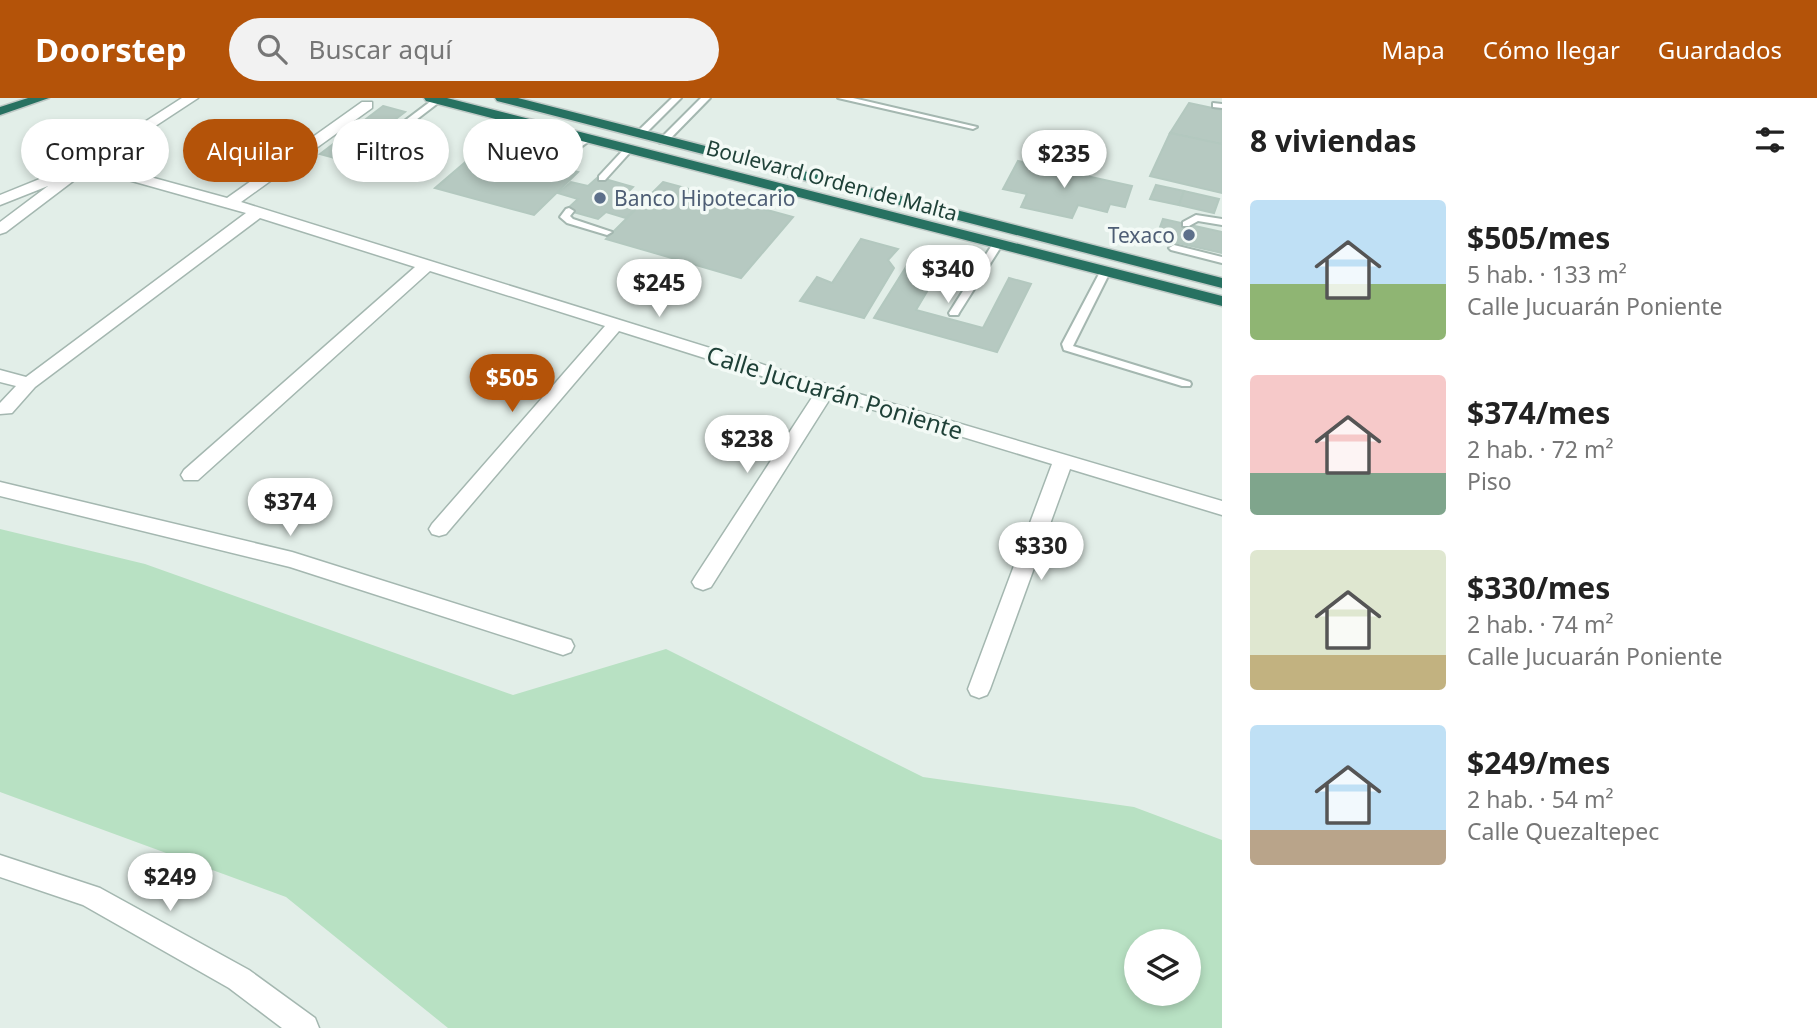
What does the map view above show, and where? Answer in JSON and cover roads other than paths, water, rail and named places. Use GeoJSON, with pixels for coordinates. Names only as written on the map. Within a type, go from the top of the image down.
{"type":"FeatureCollection","features":[{"type":"Feature","properties":{"kind":"highway"},"geometry":{"type":"LineString","coordinates":[[0,111],[42,98]]}},
{"type":"Feature","properties":{"kind":"highway","name":"Boulevard Orden de Malta"},"geometry":{"type":"LineString","coordinates":[[502,98],[1222,283]]}},
{"type":"Feature","properties":{"kind":"highway","name":"Boulevard Orden de Malta"},"geometry":{"type":"LineString","coordinates":[[434,99],[1222,301]]}},
{"type":"Feature","properties":{"kind":"street"},"geometry":{"type":"LineString","coordinates":[[158,119],[191,98]]}},
{"type":"Feature","properties":{"kind":"street"},"geometry":{"type":"LineString","coordinates":[[229,203],[367,105]]}},
{"type":"Feature","properties":{"kind":"street"},"geometry":{"type":"LineString","coordinates":[[0,200],[44,182]]}},
{"type":"Feature","properties":{"kind":"street"},"geometry":{"type":"LineString","coordinates":[[0,229],[63,182]]}},
{"type":"Feature","properties":{"kind":"street","name":"Calle Jucuarán Poniente"},"geometry":{"type":"LineString","coordinates":[[153,182],[229,203],[826,390],[1222,508]]}},
{"type":"Feature","properties":{"kind":"street"},"geometry":{"type":"LineString","coordinates":[[5,409],[29,383],[257,213]]}},
{"type":"Feature","properties":{"kind":"street"},"geometry":{"type":"LineString","coordinates":[[191,475],[426,266]]}},
{"type":"Feature","properties":{"kind":"street"},"geometry":{"type":"LineString","coordinates":[[439,529],[615,325]]}},
{"type":"Feature","properties":{"kind":"street"},"geometry":{"type":"LineString","coordinates":[[0,376],[29,383]]}},
{"type":"Feature","properties":{"kind":"street"},"geometry":{"type":"LineString","coordinates":[[703,582],[826,390]]}},
{"type":"Feature","properties":{"kind":"street"},"geometry":{"type":"LineString","coordinates":[[979,689],[1063,461]]}},
{"type":"Feature","properties":{"kind":"street"},"geometry":{"type":"LineString","coordinates":[[0,489],[292,560],[563,646]]}},
{"type":"Feature","properties":{"kind":"street"},"geometry":{"type":"LineString","coordinates":[[0,866],[91,896],[239,979],[305,1028]]}},
{"type":"Feature","properties":{"kind":"lane"},"geometry":{"type":"LineString","coordinates":[[640,134],[677,98]]}},
{"type":"Feature","properties":{"kind":"lane"},"geometry":{"type":"LineString","coordinates":[[663,141],[706,98]]}},
{"type":"Feature","properties":{"kind":"lane"},"geometry":{"type":"LineString","coordinates":[[842,98],[973,127]]}},
{"type":"Feature","properties":{"kind":"lane"},"geometry":{"type":"LineString","coordinates":[[409,119],[434,99]]}},
{"type":"Feature","properties":{"kind":"lane"},"geometry":{"type":"LineString","coordinates":[[583,142],[587,139]]}},
{"type":"Feature","properties":{"kind":"lane"},"geometry":{"type":"LineString","coordinates":[[602,178],[629,149]]}},
{"type":"Feature","properties":{"kind":"lane"},"geometry":{"type":"LineString","coordinates":[[569,211],[565,217],[570,221],[607,232]]}},
{"type":"Feature","properties":{"kind":"lane"},"geometry":{"type":"LineString","coordinates":[[1186,224],[1196,218],[1222,222]]}},
{"type":"Feature","properties":{"kind":"lane"},"geometry":{"type":"LineString","coordinates":[[954,313],[997,245]]}},
{"type":"Feature","properties":{"kind":"lane"},"geometry":{"type":"LineString","coordinates":[[1163,268],[1175,246],[1222,260]]}},
{"type":"Feature","properties":{"kind":"lane"},"geometry":{"type":"LineString","coordinates":[[1105,272],[1067,345],[1068,348],[1186,384]]}},
{"type":"Feature","properties":{"kind":"place","name":"Banco Hipotecario"},"geometry":{"type":"Point","coordinates":[600,198]}},
{"type":"Feature","properties":{"kind":"place","name":"Texaco"},"geometry":{"type":"Point","coordinates":[1189,235]}}]}
